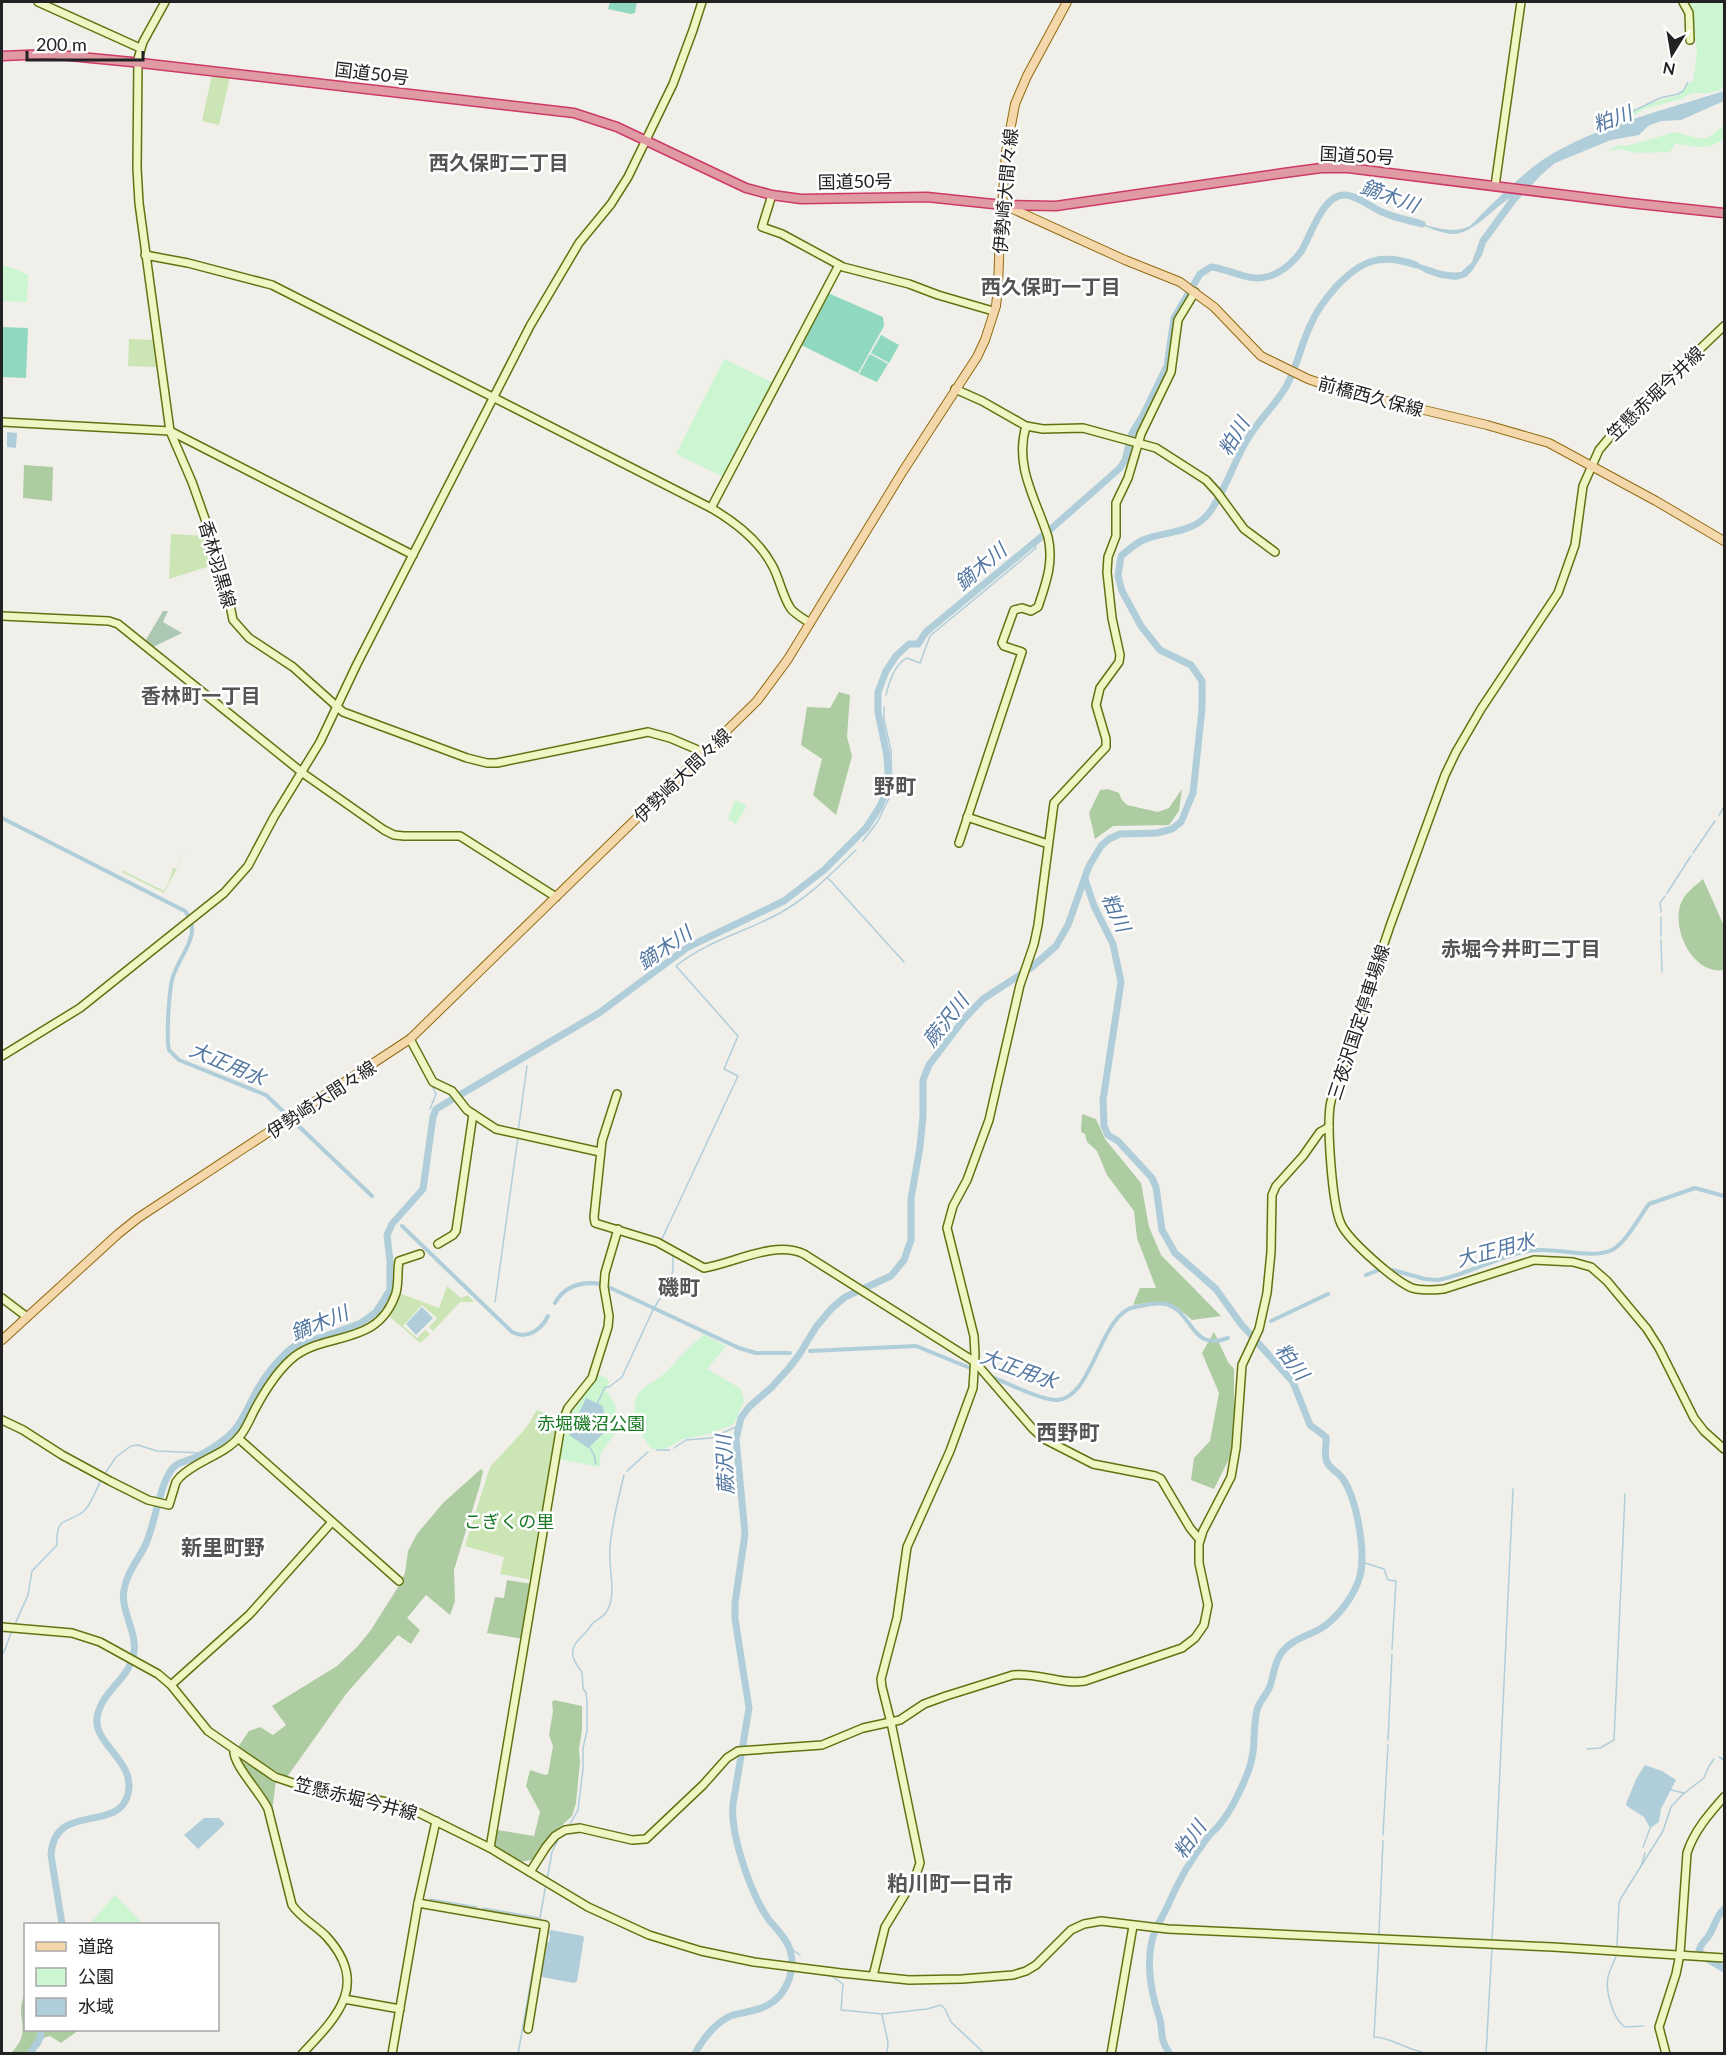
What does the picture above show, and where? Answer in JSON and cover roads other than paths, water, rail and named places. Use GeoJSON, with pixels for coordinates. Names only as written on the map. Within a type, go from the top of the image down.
{"type":"FeatureCollection","features":[{"type":"Feature","properties":{"kind":"highway","name":"国道50号"},"geometry":{"type":"LineString","coordinates":[[2,56],[49,54],[138,62],[561,111],[602,121],[737,184],[772,195],[801,199],[927,196],[1003,205],[1043,206],[1321,168],[1348,168],[1725,213]]}},
{"type":"Feature","properties":{"kind":"main road","name":"伊勢崎大間々線"},"geometry":{"type":"LineString","coordinates":[[2,1340],[126,1227],[410,1039],[761,696],[810,623],[977,357],[985,340],[998,287],[1006,152],[1015,104],[1027,75],[1067,2]]}},
{"type":"Feature","properties":{"kind":"main road","name":"前橋西久保線"},"geometry":{"type":"LineString","coordinates":[[1003,205],[1125,260],[1167,275],[1214,307],[1261,356],[1306,378],[1340,390],[1539,439],[1591,465],[1725,541]]}},
{"type":"Feature","properties":{"kind":"street"},"geometry":{"type":"LineString","coordinates":[[38,2],[140,48]]}},
{"type":"Feature","properties":{"kind":"street","name":"香林羽黒線"},"geometry":{"type":"LineString","coordinates":[[165,2],[140,48],[137,190],[170,431],[194,487],[215,547],[225,580],[233,620],[249,638],[293,667],[336,707],[356,718],[467,758],[487,763],[517,760],[648,732],[670,738],[705,753]]}},
{"type":"Feature","properties":{"kind":"street"},"geometry":{"type":"LineString","coordinates":[[2,1056],[81,1008],[224,893],[244,872],[282,803],[320,742],[412,555],[530,326],[579,243],[624,183],[681,63],[702,2]]}},
{"type":"Feature","properties":{"kind":"street"},"geometry":{"type":"LineString","coordinates":[[1496,187],[1521,2]]}},
{"type":"Feature","properties":{"kind":"street"},"geometry":{"type":"LineString","coordinates":[[1683,2],[1689,13],[1690,40]]}},
{"type":"Feature","properties":{"kind":"street"},"geometry":{"type":"LineString","coordinates":[[772,195],[762,227],[782,234],[839,265],[993,310]]}},
{"type":"Feature","properties":{"kind":"street"},"geometry":{"type":"LineString","coordinates":[[145,255],[217,270],[272,285],[711,508],[735,522],[745,532],[773,567],[792,610],[810,623]]}},
{"type":"Feature","properties":{"kind":"street"},"geometry":{"type":"LineString","coordinates":[[711,508],[839,265]]}},
{"type":"Feature","properties":{"kind":"street"},"geometry":{"type":"LineString","coordinates":[[873,1976],[885,1927],[920,1866],[881,1679],[896,1624],[906,1550],[950,1451],[972,1390],[974,1336],[947,1228],[953,1206],[967,1180],[989,1120],[1020,985],[1038,925],[1053,805],[1056,798],[1106,747],[1106,738],[1096,705],[1100,688],[1119,662],[1120,655],[1112,618],[1108,560],[1116,536],[1116,501],[1128,478],[1137,442],[1170,372],[1178,320],[1192,290]]}},
{"type":"Feature","properties":{"kind":"street","name":"笠懸赤堀今井線"},"geometry":{"type":"LineString","coordinates":[[1591,465],[1604,443],[1620,425],[1725,326]]}},
{"type":"Feature","properties":{"kind":"street"},"geometry":{"type":"LineString","coordinates":[[955,389],[982,401],[1026,426],[1043,429],[1083,428],[1127,439],[1164,452],[1209,483],[1244,529],[1275,552]]}},
{"type":"Feature","properties":{"kind":"street"},"geometry":{"type":"LineString","coordinates":[[2,422],[170,431],[412,555]]}},
{"type":"Feature","properties":{"kind":"street"},"geometry":{"type":"LineString","coordinates":[[959,843],[1023,652],[1004,646],[1002,643],[1014,610],[1022,608],[1031,611],[1038,607],[1050,569],[1051,548],[1023,465],[1022,444],[1026,426]]}},
{"type":"Feature","properties":{"kind":"street","name":"三夜沢国定停車場線"},"geometry":{"type":"LineString","coordinates":[[1591,465],[1581,492],[1575,545],[1558,593],[1481,709],[1456,752],[1445,775],[1390,926],[1329,1106],[1334,1196],[1339,1221],[1350,1238],[1396,1278],[1413,1288],[1430,1291],[1444,1289],[1534,1260],[1573,1262],[1591,1267],[1607,1281],[1647,1329],[1694,1418],[1704,1431],[1725,1449]]}},
{"type":"Feature","properties":{"kind":"street"},"geometry":{"type":"LineString","coordinates":[[2,616],[109,621],[118,624],[302,772],[339,800],[394,835],[460,836],[556,897]]}},
{"type":"Feature","properties":{"kind":"street"},"geometry":{"type":"LineString","coordinates":[[967,817],[1048,844]]}},
{"type":"Feature","properties":{"kind":"street"},"geometry":{"type":"LineString","coordinates":[[410,1039],[433,1082],[450,1089],[472,1114],[501,1131],[600,1152]]}},
{"type":"Feature","properties":{"kind":"street"},"geometry":{"type":"LineString","coordinates":[[616,1094],[600,1152],[594,1220],[596,1224],[657,1242],[704,1268],[774,1251],[798,1251],[867,1293],[988,1375],[1032,1428],[1048,1442],[1092,1464],[1161,1479],[1190,1528],[1200,1540]]}},
{"type":"Feature","properties":{"kind":"street"},"geometry":{"type":"LineString","coordinates":[[438,1244],[456,1231],[472,1114]]}},
{"type":"Feature","properties":{"kind":"street"},"geometry":{"type":"LineString","coordinates":[[530,1872],[546,1847],[555,1836],[564,1830],[573,1828],[632,1840],[646,1839],[703,1785],[727,1758],[740,1751],[822,1745],[863,1728],[891,1723],[931,1701],[1013,1675],[1023,1674],[1072,1682],[1082,1681],[1182,1648],[1200,1632],[1207,1618],[1207,1600],[1199,1563],[1200,1540],[1231,1477],[1236,1448],[1242,1368],[1264,1313],[1269,1278],[1272,1195],[1276,1186],[1304,1156],[1320,1132],[1329,1127]]}},
{"type":"Feature","properties":{"kind":"street"},"geometry":{"type":"LineString","coordinates":[[490,1848],[561,1425],[568,1408],[592,1378],[608,1328],[609,1316],[604,1285],[607,1265],[618,1229]]}},
{"type":"Feature","properties":{"kind":"street"},"geometry":{"type":"LineString","coordinates":[[2,1421],[81,1466],[159,1503],[170,1505],[175,1484],[182,1475],[238,1438],[271,1383],[294,1357],[305,1350],[359,1333],[380,1319],[395,1295],[399,1261],[420,1254]]}},
{"type":"Feature","properties":{"kind":"street"},"geometry":{"type":"LineString","coordinates":[[2,1298],[27,1317]]}},
{"type":"Feature","properties":{"kind":"street"},"geometry":{"type":"LineString","coordinates":[[238,1438],[399,1581]]}},
{"type":"Feature","properties":{"kind":"street"},"geometry":{"type":"LineString","coordinates":[[171,1685],[249,1615],[333,1522]]}},
{"type":"Feature","properties":{"kind":"street","name":"笠懸赤堀今井線"},"geometry":{"type":"LineString","coordinates":[[2,1627],[81,1635],[100,1642],[153,1671],[171,1685],[202,1725],[267,1772],[286,1781],[411,1809],[490,1848],[588,1907],[659,1938],[735,1959],[873,1976],[939,1980],[1013,1975],[1036,1965],[1062,1937],[1077,1926],[1091,1922],[1148,1928],[1725,1958]]}},
{"type":"Feature","properties":{"kind":"street"},"geometry":{"type":"LineString","coordinates":[[234,1750],[234,1758],[268,1809],[292,1905],[302,1917],[329,1940],[344,1961],[346,1987],[344,1999],[332,2021],[302,2054]]}},
{"type":"Feature","properties":{"kind":"street"},"geometry":{"type":"LineString","coordinates":[[1666,2054],[1659,2027],[1680,1954],[1687,1853],[1705,1819],[1725,1797]]}},
{"type":"Feature","properties":{"kind":"street"},"geometry":{"type":"LineString","coordinates":[[392,2054],[434,1820]]}},
{"type":"Feature","properties":{"kind":"street"},"geometry":{"type":"LineString","coordinates":[[418,1903],[545,1925],[528,2029]]}},
{"type":"Feature","properties":{"kind":"street"},"geometry":{"type":"LineString","coordinates":[[1111,2054],[1133,1926]]}},
{"type":"Feature","properties":{"kind":"street"},"geometry":{"type":"LineString","coordinates":[[344,1999],[400,2009]]}},
{"type":"Feature","properties":{"kind":"water"},"geometry":{"type":"Polygon","coordinates":[[[1724,91],[1724,101],[1681,120],[1661,121],[1648,126],[1639,135],[1611,140],[1555,163],[1517,201],[1486,243],[1482,255],[1466,277],[1456,280],[1440,278],[1407,262],[1447,272],[1461,272],[1472,262],[1480,239],[1510,198],[1482,221],[1458,233],[1445,233],[1413,222],[1449,230],[1463,229],[1470,226],[1522,176],[1557,151],[1618,124],[1724,91]]]}},
{"type":"Feature","properties":{"kind":"water"},"geometry":{"type":"Polygon","coordinates":[[[7,432],[17,433],[16,448],[7,447],[7,432]]]}},
{"type":"Feature","properties":{"kind":"water"},"geometry":{"type":"Polygon","coordinates":[[[422,1307],[433,1318],[416,1335],[406,1324],[422,1307]]]}},
{"type":"Feature","properties":{"kind":"water"},"geometry":{"type":"Polygon","coordinates":[[[586,1398],[603,1406],[606,1431],[588,1448],[569,1435],[586,1398]]]}},
{"type":"Feature","properties":{"kind":"water"},"geometry":{"type":"Polygon","coordinates":[[[1645,1765],[1662,1771],[1676,1780],[1661,1809],[1659,1822],[1650,1828],[1644,1817],[1626,1804],[1636,1779],[1645,1765]]]}},
{"type":"Feature","properties":{"kind":"water"},"geometry":{"type":"Polygon","coordinates":[[[204,1818],[219,1818],[225,1824],[198,1849],[184,1835],[204,1818]]]}},
{"type":"Feature","properties":{"kind":"water"},"geometry":{"type":"Polygon","coordinates":[[[551,1930],[584,1938],[577,1981],[574,1983],[542,1977],[540,1974],[546,1942],[549,1942],[548,1932],[551,1930]]]}},
{"type":"Feature","properties":{"kind":"waterway"},"geometry":{"type":"LineString","coordinates":[[1621,117],[1660,98],[1678,94],[1683,91],[1688,82]]}},
{"type":"Feature","properties":{"kind":"waterway","name":"鏑木川"},"geometry":{"type":"LineString","coordinates":[[62,1923],[51,1855],[55,1839],[63,1828],[112,1813],[122,1806],[128,1794],[129,1782],[126,1772],[102,1737],[97,1718],[104,1700],[122,1678],[134,1652],[133,1637],[124,1605],[125,1584],[149,1537],[165,1481],[175,1466],[206,1452],[233,1432],[266,1376],[293,1347],[361,1323],[376,1312],[390,1290],[387,1235],[392,1224],[423,1189],[436,1109],[599,1013],[688,947],[784,901],[824,870],[866,828],[885,795],[888,773],[878,712],[878,692],[886,671],[896,656],[909,644],[918,644],[926,632],[1052,528],[1120,468],[1125,460],[1132,433],[1167,366],[1174,318],[1200,274],[1211,267],[1255,278],[1279,272],[1299,254],[1324,208],[1337,196],[1355,197],[1387,214],[1422,224]]}},
{"type":"Feature","properties":{"kind":"waterway","name":"蕨沢川"},"geometry":{"type":"LineString","coordinates":[[695,2054],[706,2036],[727,2017],[764,2007],[775,2000],[786,1987],[792,1962],[788,1945],[755,1896],[738,1847],[733,1817],[733,1804],[749,1708],[735,1619],[735,1603],[745,1534],[736,1439],[741,1418],[749,1407],[789,1368],[816,1327],[832,1308],[845,1297],[891,1276],[904,1260],[911,1240],[911,1199],[920,1147],[923,1080],[929,1065],[964,1019],[983,999],[1032,967],[1056,946],[1068,925],[1089,866],[1101,846],[1120,834],[1157,833],[1172,829],[1181,822],[1193,793],[1202,709],[1202,681],[1191,665],[1160,650],[1141,626],[1122,591],[1118,576],[1121,556],[1143,540],[1195,525],[1209,513],[1220,496],[1251,433],[1287,385],[1315,315],[1344,279],[1362,265],[1381,259],[1392,259],[1416,265]]}},
{"type":"Feature","properties":{"kind":"waterway"},"geometry":{"type":"LineString","coordinates":[[886,695],[899,664],[907,658],[920,663],[930,636],[1036,548],[1034,543]]}},
{"type":"Feature","properties":{"kind":"waterway"},"geometry":{"type":"LineString","coordinates":[[884,707],[884,719],[891,751],[892,788]]}},
{"type":"Feature","properties":{"kind":"waterway"},"geometry":{"type":"LineString","coordinates":[[863,841],[878,821],[891,794]]}},
{"type":"Feature","properties":{"kind":"waterway"},"geometry":{"type":"LineString","coordinates":[[1719,815],[1724,807]]}},
{"type":"Feature","properties":{"kind":"waterway","name":"大正用水"},"geometry":{"type":"LineString","coordinates":[[2,818],[185,911],[192,928],[191,937],[172,980],[168,1015],[169,1050],[179,1060],[266,1095],[372,1196]]}},
{"type":"Feature","properties":{"kind":"waterway"},"geometry":{"type":"LineString","coordinates":[[1693,853],[1715,821]]}},
{"type":"Feature","properties":{"kind":"waterway"},"geometry":{"type":"LineString","coordinates":[[661,1241],[738,1076],[724,1069],[738,1036],[676,966],[700,950],[789,908],[819,885],[856,850]]}},
{"type":"Feature","properties":{"kind":"waterway"},"geometry":{"type":"LineString","coordinates":[[1667,893],[1691,856]]}},
{"type":"Feature","properties":{"kind":"waterway"},"geometry":{"type":"LineString","coordinates":[[828,878],[904,962]]}},
{"type":"Feature","properties":{"kind":"waterway","name":"粕川"},"geometry":{"type":"LineString","coordinates":[[1085,879],[1094,906],[1113,944],[1121,982],[1103,1100],[1104,1126],[1108,1135],[1118,1141],[1152,1178],[1156,1187],[1162,1230],[1175,1253],[1216,1289],[1241,1324],[1293,1382],[1310,1425],[1326,1437],[1327,1462],[1341,1476],[1348,1488],[1361,1540],[1360,1576],[1344,1606],[1326,1625],[1290,1644],[1279,1656],[1269,1689],[1257,1710],[1252,1755],[1243,1785],[1224,1819],[1209,1835],[1186,1869],[1155,1931],[1149,1962],[1151,1985],[1163,2039],[1170,2054]]}},
{"type":"Feature","properties":{"kind":"waterway"},"geometry":{"type":"LineString","coordinates":[[1661,912],[1660,903],[1665,896]]}},
{"type":"Feature","properties":{"kind":"waterway"},"geometry":{"type":"LineString","coordinates":[[1661,917],[1661,936]]}},
{"type":"Feature","properties":{"kind":"waterway"},"geometry":{"type":"LineString","coordinates":[[1661,940],[1662,972]]}},
{"type":"Feature","properties":{"kind":"waterway"},"geometry":{"type":"LineString","coordinates":[[518,1132],[527,1066]]}},
{"type":"Feature","properties":{"kind":"waterway"},"geometry":{"type":"LineString","coordinates":[[430,1109],[436,1094],[432,1085]]}},
{"type":"Feature","properties":{"kind":"waterway"},"geometry":{"type":"LineString","coordinates":[[495,1302],[518,1137]]}},
{"type":"Feature","properties":{"kind":"waterway","name":"大正用水"},"geometry":{"type":"LineString","coordinates":[[1393,1270],[1425,1279],[1438,1280],[1527,1251],[1604,1253],[1622,1242],[1649,1204],[1695,1188],[1724,1196]]}},
{"type":"Feature","properties":{"kind":"waterway","name":"大正用水"},"geometry":{"type":"LineString","coordinates":[[402,1226],[512,1332],[523,1335],[533,1332],[542,1326],[548,1316]]}},
{"type":"Feature","properties":{"kind":"waterway"},"geometry":{"type":"LineString","coordinates":[[597,1404],[605,1387],[609,1387],[622,1377],[652,1312],[670,1281],[673,1270],[673,1253]]}},
{"type":"Feature","properties":{"kind":"waterway","name":"大正用水"},"geometry":{"type":"LineString","coordinates":[[1366,1275],[1379,1270]]}},
{"type":"Feature","properties":{"kind":"waterway","name":"大正用水"},"geometry":{"type":"LineString","coordinates":[[555,1303],[569,1288],[588,1283],[602,1284],[739,1348],[756,1353],[790,1353]]}},
{"type":"Feature","properties":{"kind":"waterway","name":"大正用水"},"geometry":{"type":"LineString","coordinates":[[1271,1321],[1328,1294]]}},
{"type":"Feature","properties":{"kind":"waterway","name":"大正用水"},"geometry":{"type":"LineString","coordinates":[[988,1375],[1041,1397],[1056,1400],[1069,1396],[1079,1386],[1104,1339],[1123,1312],[1150,1304],[1166,1304],[1175,1308],[1199,1336],[1206,1340],[1216,1341],[1228,1338]]}},
{"type":"Feature","properties":{"kind":"waterway","name":"大正用水"},"geometry":{"type":"LineString","coordinates":[[810,1351],[916,1346],[975,1370]]}},
{"type":"Feature","properties":{"kind":"waterway"},"geometry":{"type":"LineString","coordinates":[[674,1448],[686,1440],[711,1438],[738,1426]]}},
{"type":"Feature","properties":{"kind":"waterway"},"geometry":{"type":"LineString","coordinates":[[104,1475],[116,1457],[131,1446],[138,1445],[157,1451],[202,1453]]}},
{"type":"Feature","properties":{"kind":"waterway"},"geometry":{"type":"LineString","coordinates":[[589,1446],[596,1464]]}},
{"type":"Feature","properties":{"kind":"waterway"},"geometry":{"type":"LineString","coordinates":[[657,1450],[670,1450]]}},
{"type":"Feature","properties":{"kind":"waterway"},"geometry":{"type":"LineString","coordinates":[[627,1471],[648,1452]]}},
{"type":"Feature","properties":{"kind":"waterway"},"geometry":{"type":"LineString","coordinates":[[569,1826],[578,1810],[583,1748],[587,1731],[586,1693],[583,1688],[582,1672],[572,1652],[579,1639],[593,1623],[604,1615],[609,1607],[612,1593],[611,1538],[624,1475]]}},
{"type":"Feature","properties":{"kind":"waterway"},"geometry":{"type":"LineString","coordinates":[[15,1624],[28,1595],[32,1571],[57,1545],[60,1525],[86,1509],[102,1479]]}},
{"type":"Feature","properties":{"kind":"waterway"},"geometry":{"type":"LineString","coordinates":[[1492,1942],[1513,1489]]}},
{"type":"Feature","properties":{"kind":"waterway"},"geometry":{"type":"LineString","coordinates":[[1587,1749],[1600,1748],[1614,1740],[1625,1494]]}},
{"type":"Feature","properties":{"kind":"waterway"},"geometry":{"type":"LineString","coordinates":[[1362,1562],[1384,1569],[1388,1580],[1396,1581],[1392,1649]]}},
{"type":"Feature","properties":{"kind":"waterway"},"geometry":{"type":"LineString","coordinates":[[2,1654],[11,1633]]}},
{"type":"Feature","properties":{"kind":"waterway"},"geometry":{"type":"LineString","coordinates":[[1388,1740],[1392,1654]]}},
{"type":"Feature","properties":{"kind":"waterway"},"geometry":{"type":"LineString","coordinates":[[1383,1835],[1388,1745]]}},
{"type":"Feature","properties":{"kind":"waterway"},"geometry":{"type":"LineString","coordinates":[[1719,1757],[1724,1760]]}},
{"type":"Feature","properties":{"kind":"waterway"},"geometry":{"type":"LineString","coordinates":[[1617,1946],[1621,1898],[1663,1831],[1671,1807],[1704,1778],[1714,1759]]}},
{"type":"Feature","properties":{"kind":"waterway"},"geometry":{"type":"LineString","coordinates":[[1671,1790],[1684,1793]]}},
{"type":"Feature","properties":{"kind":"waterway"},"geometry":{"type":"LineString","coordinates":[[1643,1847],[1651,1826]]}},
{"type":"Feature","properties":{"kind":"waterway"},"geometry":{"type":"LineString","coordinates":[[547,1880],[552,1852],[560,1836]]}},
{"type":"Feature","properties":{"kind":"waterway"},"geometry":{"type":"LineString","coordinates":[[1379,1934],[1383,1841]]}},
{"type":"Feature","properties":{"kind":"waterway"},"geometry":{"type":"LineString","coordinates":[[1641,1866],[1645,1853]]}},
{"type":"Feature","properties":{"kind":"waterway"},"geometry":{"type":"LineString","coordinates":[[483,1908],[540,1918],[546,1884]]}},
{"type":"Feature","properties":{"kind":"waterway"},"geometry":{"type":"LineString","coordinates":[[430,1899],[477,1907]]}},
{"type":"Feature","properties":{"kind":"waterway"},"geometry":{"type":"LineString","coordinates":[[1724,1909],[1699,1950],[1704,1957],[1724,1969]]}},
{"type":"Feature","properties":{"kind":"waterway"},"geometry":{"type":"LineString","coordinates":[[518,2054],[540,1930]]}},
{"type":"Feature","properties":{"kind":"waterway"},"geometry":{"type":"LineString","coordinates":[[1379,1943],[1374,2037],[1422,2052]]}},
{"type":"Feature","properties":{"kind":"waterway"},"geometry":{"type":"LineString","coordinates":[[1486,2054],[1492,1947]]}},
{"type":"Feature","properties":{"kind":"waterway"},"geometry":{"type":"LineString","coordinates":[[790,1948],[800,1955]]}},
{"type":"Feature","properties":{"kind":"waterway"},"geometry":{"type":"LineString","coordinates":[[1617,1954],[1607,1983],[1611,2004],[1617,2018],[1625,2027],[1643,2026]]}},
{"type":"Feature","properties":{"kind":"waterway"},"geometry":{"type":"LineString","coordinates":[[830,1975],[843,1984],[841,2010],[882,2014],[927,2009],[941,2005],[951,2022],[985,2054]]}},
{"type":"Feature","properties":{"kind":"waterway"},"geometry":{"type":"LineString","coordinates":[[882,2015],[888,2042],[887,2054]]}},
{"type":"Feature","properties":{"kind":"waterway","name":"鏑木川"},"geometry":{"type":"LineString","coordinates":[[30,2054],[40,2038],[41,2031]]}},
{"type":"Feature","properties":{"kind":"district","name":"西久保町二丁目"},"geometry":{"type":"Point","coordinates":[499,162]}},
{"type":"Feature","properties":{"kind":"district","name":"西久保町一丁目"},"geometry":{"type":"Point","coordinates":[1051,286]}},
{"type":"Feature","properties":{"kind":"district","name":"香林町一丁目"},"geometry":{"type":"Point","coordinates":[201,695]}},
{"type":"Feature","properties":{"kind":"district","name":"野町"},"geometry":{"type":"Point","coordinates":[895,785]}},
{"type":"Feature","properties":{"kind":"district","name":"赤堀今井町二丁目"},"geometry":{"type":"Point","coordinates":[1521,948]}},
{"type":"Feature","properties":{"kind":"district","name":"磯町"},"geometry":{"type":"Point","coordinates":[679,1286]}},
{"type":"Feature","properties":{"kind":"district","name":"西野町"},"geometry":{"type":"Point","coordinates":[1068,1431]}},
{"type":"Feature","properties":{"kind":"district","name":"新里町野"},"geometry":{"type":"Point","coordinates":[223,1546]}},
{"type":"Feature","properties":{"kind":"district","name":"粕川町一日市"},"geometry":{"type":"Point","coordinates":[950,1882]}},
{"type":"Feature","properties":{"kind":"park label","name":"赤堀磯沼公園"},"geometry":{"type":"Point","coordinates":[591,1423]}},
{"type":"Feature","properties":{"kind":"park label","name":"こぎくの里"},"geometry":{"type":"Point","coordinates":[509,1521]}}]}
